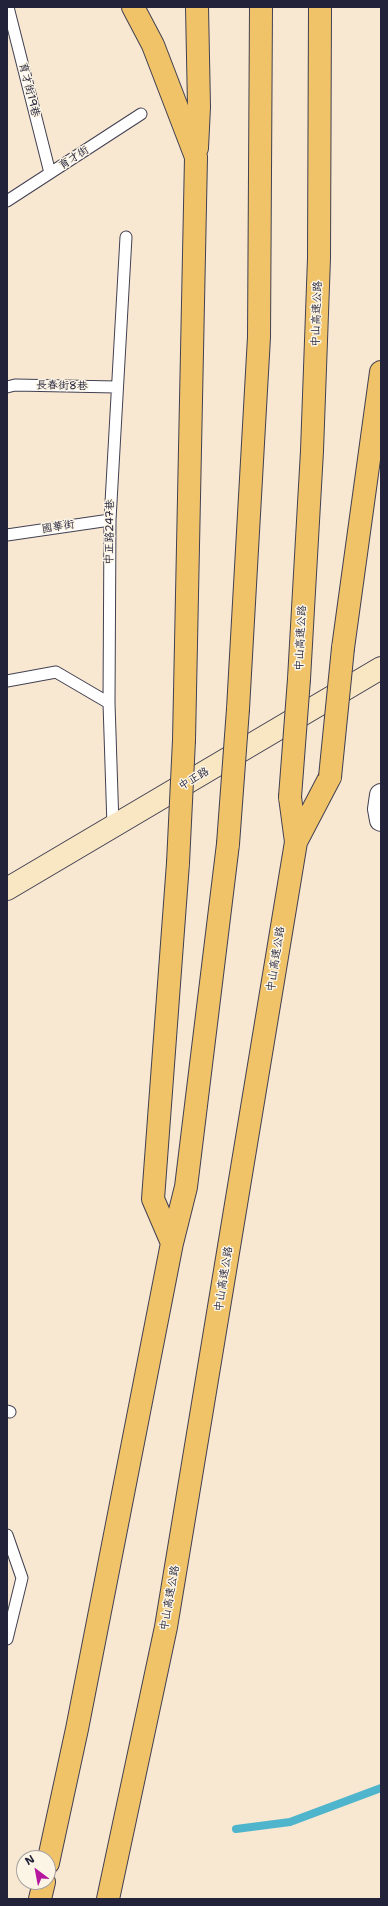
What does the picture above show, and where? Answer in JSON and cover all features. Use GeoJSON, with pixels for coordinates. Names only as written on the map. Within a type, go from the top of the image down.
{"type":"FeatureCollection","features":[{"type":"Feature","properties":{"kind":"highway"},"geometry":{"type":"LineString","coordinates":[[133,7],[156,52],[196,157]]}},
{"type":"Feature","properties":{"kind":"highway"},"geometry":{"type":"LineString","coordinates":[[172,1243],[153,1199],[178,863],[184,740],[196,157],[199,107],[197,7]]}},
{"type":"Feature","properties":{"kind":"highway"},"geometry":{"type":"LineString","coordinates":[[51,1850],[77,1729],[172,1243],[186,1187],[228,844],[238,709],[259,337],[261,7]]}},
{"type":"Feature","properties":{"kind":"highway","name":"中山高速公路"},"geometry":{"type":"LineString","coordinates":[[108,1899],[166,1627],[296,842],[290,797],[299,679],[312,451],[319,258],[320,7]]}},
{"type":"Feature","properties":{"kind":"highway"},"geometry":{"type":"LineString","coordinates":[[296,842],[330,777],[343,648],[381,372]]}},
{"type":"Feature","properties":{"kind":"main road","name":"中正路"},"geometry":{"type":"LineString","coordinates":[[7,889],[381,668]]}},
{"type":"Feature","properties":{"kind":"street"},"geometry":{"type":"LineString","coordinates":[[381,795],[379,809],[381,820]]}},
{"type":"Feature","properties":{"kind":"lane","name":"育才街19巷"},"geometry":{"type":"LineString","coordinates":[[8,7],[50,173]]}},
{"type":"Feature","properties":{"kind":"lane","name":"育才街"},"geometry":{"type":"LineString","coordinates":[[7,201],[141,114]]}},
{"type":"Feature","properties":{"kind":"lane","name":"中正路247巷"},"geometry":{"type":"LineString","coordinates":[[113,826],[109,703],[110,520],[116,387],[126,238]]}},
{"type":"Feature","properties":{"kind":"lane","name":"長春街8巷"},"geometry":{"type":"LineString","coordinates":[[7,387],[15,385],[116,387]]}},
{"type":"Feature","properties":{"kind":"lane","name":"國華街"},"geometry":{"type":"LineString","coordinates":[[7,535],[110,520]]}},
{"type":"Feature","properties":{"kind":"lane"},"geometry":{"type":"LineString","coordinates":[[7,681],[56,672],[109,703]]}},
{"type":"Feature","properties":{"kind":"lane"},"geometry":{"type":"LineString","coordinates":[[7,1535],[22,1578],[7,1639]]}},
{"type":"Feature","properties":{"kind":"waterway"},"geometry":{"type":"LineString","coordinates":[[236,1829],[290,1822],[381,1788]]}}]}
